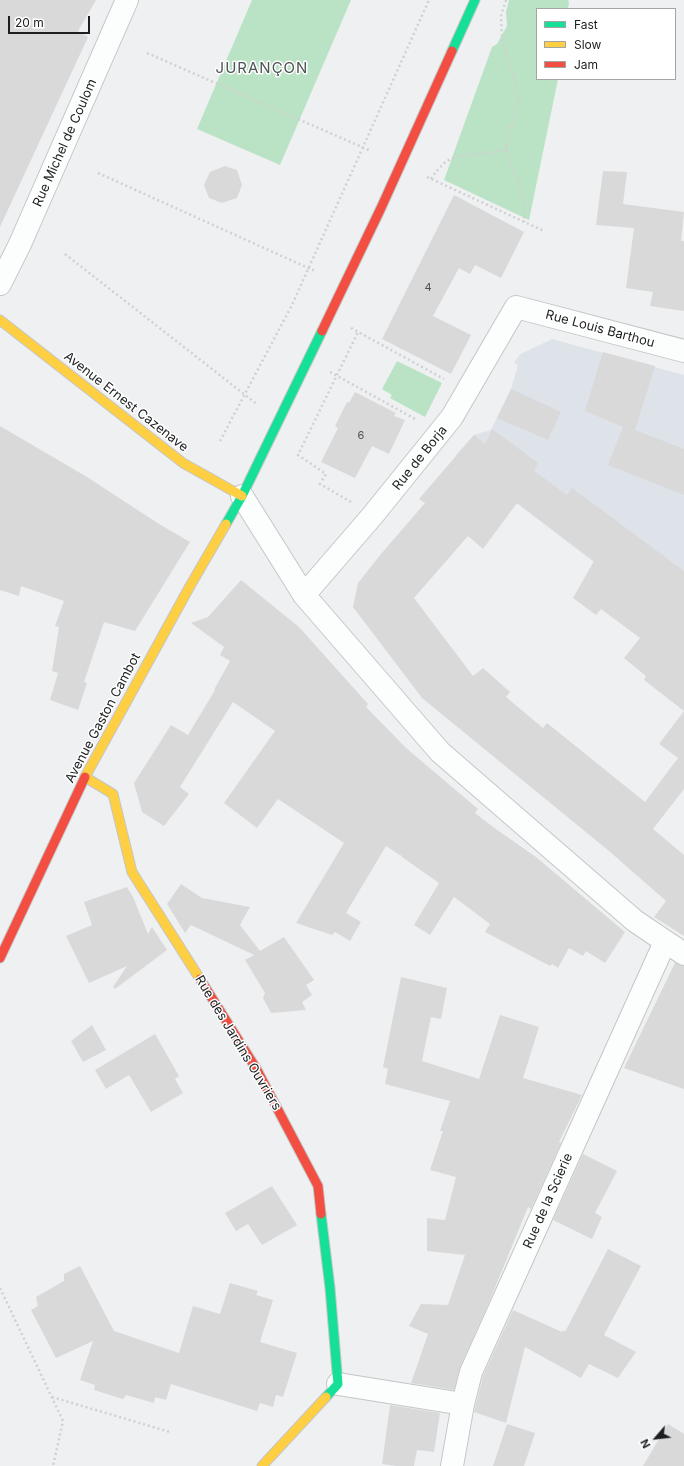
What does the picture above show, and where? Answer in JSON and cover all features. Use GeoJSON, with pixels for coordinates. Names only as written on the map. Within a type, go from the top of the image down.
{"type":"FeatureCollection","features":[{"type":"Feature","properties":{"kind":"street","name":"Rue Michel de Coulom"},"geometry":{"type":"LineString","coordinates":[[0,284],[20,244],[127,0]]}},
{"type":"Feature","properties":{"kind":"street","name":"Avenue Gaston Cambot"},"geometry":{"type":"LineString","coordinates":[[0,958],[85,777],[190,586],[242,496],[384,201],[475,0]]}},
{"type":"Feature","properties":{"kind":"street","name":"Rue Louis Barthou"},"geometry":{"type":"LineString","coordinates":[[516,307],[684,351]]}},
{"type":"Feature","properties":{"kind":"street","name":"Rue de Borja"},"geometry":{"type":"LineString","coordinates":[[304,595],[373,515],[452,417],[516,307]]}},
{"type":"Feature","properties":{"kind":"street","name":"Avenue Ernest Cazenave"},"geometry":{"type":"LineString","coordinates":[[0,320],[184,463],[242,496]]}},
{"type":"Feature","properties":{"kind":"street"},"geometry":{"type":"LineString","coordinates":[[242,496],[304,595],[440,752],[635,921],[664,942],[684,954]]}},
{"type":"Feature","properties":{"kind":"street","name":"Rue des Jardins Ouvriers"},"geometry":{"type":"LineString","coordinates":[[85,777],[113,794],[132,872],[257,1070],[318,1186],[330,1288],[338,1384]]}},
{"type":"Feature","properties":{"kind":"street","name":"Rue de la Scierie"},"geometry":{"type":"LineString","coordinates":[[452,1466],[463,1404],[471,1372],[664,942]]}},
{"type":"Feature","properties":{"kind":"street"},"geometry":{"type":"LineString","coordinates":[[262,1466],[338,1384],[463,1404]]}},
{"type":"Feature","properties":{"kind":"path"},"geometry":{"type":"LineString","coordinates":[[220,441],[292,305],[429,0]]}},
{"type":"Feature","properties":{"kind":"path"},"geometry":{"type":"LineString","coordinates":[[506,0],[501,16],[502,38],[516,83],[519,104],[506,141],[507,156],[518,179],[525,222]]}},
{"type":"Feature","properties":{"kind":"path"},"geometry":{"type":"LineString","coordinates":[[148,53],[371,151]]}},
{"type":"Feature","properties":{"kind":"path"},"geometry":{"type":"LineString","coordinates":[[431,180],[436,172],[446,162],[458,155],[485,153],[507,148]]}},
{"type":"Feature","properties":{"kind":"path"},"geometry":{"type":"LineString","coordinates":[[98,174],[315,271]]}},
{"type":"Feature","properties":{"kind":"path"},"geometry":{"type":"LineString","coordinates":[[427,177],[544,231]]}},
{"type":"Feature","properties":{"kind":"path"},"geometry":{"type":"LineString","coordinates":[[65,254],[262,408]]}},
{"type":"Feature","properties":{"kind":"path"},"geometry":{"type":"LineString","coordinates":[[307,360],[426,425],[452,417],[446,380],[328,316]]}},
{"type":"Feature","properties":{"kind":"path"},"geometry":{"type":"LineString","coordinates":[[352,503],[320,484],[326,474],[298,456],[358,332]]}},
{"type":"Feature","properties":{"kind":"path"},"geometry":{"type":"LineString","coordinates":[[0,1288],[63,1421],[53,1466]]}},
{"type":"Feature","properties":{"kind":"path"},"geometry":{"type":"LineString","coordinates":[[52,1397],[170,1432]]}},
{"type":"Feature","properties":{"kind":"shaded area"},"geometry":{"type":"Polygon","coordinates":[[[552,339],[684,375],[684,631],[455,456],[474,435],[491,430],[511,389],[518,365],[514,363],[518,357],[521,354],[552,339]]]}},
{"type":"Feature","properties":{"kind":"green space"},"geometry":{"type":"Polygon","coordinates":[[[252,0],[351,0],[280,165],[197,129],[252,0]]]}},
{"type":"Feature","properties":{"kind":"green space"},"geometry":{"type":"Polygon","coordinates":[[[509,0],[568,0],[569,2],[568,8],[536,8],[536,80],[558,80],[529,220],[444,180],[492,47],[497,44],[507,26],[506,12],[509,0]]]}},
{"type":"Feature","properties":{"kind":"green space"},"geometry":{"type":"Polygon","coordinates":[[[397,361],[442,383],[425,417],[390,398],[392,395],[382,389],[397,361]]]}},
{"type":"Feature","properties":{"kind":"building"},"geometry":{"type":"Polygon","coordinates":[[[0,0],[96,0],[78,31],[88,37],[0,227],[0,0]]]}},
{"type":"Feature","properties":{"kind":"building"},"geometry":{"type":"Polygon","coordinates":[[[225,166],[237,170],[242,185],[237,198],[222,203],[209,198],[204,185],[210,172],[225,166]]]}},
{"type":"Feature","properties":{"kind":"building"},"geometry":{"type":"Polygon","coordinates":[[[603,171],[627,172],[623,204],[684,212],[681,241],[684,241],[684,311],[650,306],[653,292],[626,288],[634,228],[596,225],[603,171]]]}},
{"type":"Feature","properties":{"kind":"building"},"geometry":{"type":"Polygon","coordinates":[[[454,195],[524,232],[501,278],[475,265],[470,274],[459,268],[433,316],[471,335],[451,374],[382,339],[454,195]]]}},
{"type":"Feature","properties":{"kind":"building"},"geometry":{"type":"Polygon","coordinates":[[[603,352],[655,366],[635,430],[684,449],[684,495],[608,465],[623,427],[585,411],[603,352]]]}},
{"type":"Feature","properties":{"kind":"building"},"geometry":{"type":"Polygon","coordinates":[[[511,389],[561,412],[548,440],[497,418],[511,389]]]}},
{"type":"Feature","properties":{"kind":"building"},"geometry":{"type":"Polygon","coordinates":[[[355,392],[396,413],[394,416],[405,420],[389,454],[372,446],[355,478],[321,462],[338,428],[335,426],[347,402],[349,403],[355,392]]]}},
{"type":"Feature","properties":{"kind":"building"},"geometry":{"type":"Polygon","coordinates":[[[0,426],[87,477],[159,524],[190,542],[135,631],[104,622],[84,682],[87,683],[78,710],[50,700],[58,673],[52,671],[59,627],[55,626],[64,601],[21,586],[19,596],[0,590],[0,426]]]}},
{"type":"Feature","properties":{"kind":"building"},"geometry":{"type":"Polygon","coordinates":[[[492,429],[538,463],[534,471],[567,495],[572,488],[684,571],[684,711],[684,789],[653,829],[684,855],[684,936],[654,917],[666,901],[609,851],[422,698],[353,607],[358,583],[425,503],[419,499],[474,435],[485,444],[492,429]],[[517,503],[483,549],[468,536],[414,598],[473,676],[483,668],[510,692],[506,697],[543,728],[547,723],[645,802],[678,758],[659,744],[684,711],[644,680],[646,676],[624,658],[640,638],[601,609],[596,615],[573,598],[594,561],[517,503]]]}},
{"type":"Feature","properties":{"kind":"building"},"geometry":{"type":"Polygon","coordinates":[[[241,580],[299,627],[368,704],[366,707],[406,748],[478,809],[475,813],[536,857],[625,932],[605,963],[586,951],[583,956],[569,948],[558,968],[552,964],[550,966],[485,932],[490,924],[454,897],[430,935],[414,925],[439,883],[402,857],[402,854],[401,856],[386,846],[346,913],[361,922],[350,941],[335,932],[332,935],[296,923],[344,843],[278,799],[257,828],[224,803],[275,731],[233,702],[180,787],[189,794],[164,826],[142,812],[134,783],[171,725],[188,735],[215,690],[230,661],[220,655],[224,647],[191,623],[208,617],[241,580]]]}},
{"type":"Feature","properties":{"kind":"building"},"geometry":{"type":"Polygon","coordinates":[[[181,884],[202,898],[250,907],[240,925],[260,951],[284,937],[314,980],[306,985],[312,995],[302,1002],[306,1010],[271,1013],[263,998],[265,993],[245,960],[254,955],[191,925],[185,933],[167,904],[181,884]]]}},
{"type":"Feature","properties":{"kind":"building"},"geometry":{"type":"Polygon","coordinates":[[[127,887],[133,897],[148,934],[152,927],[167,950],[115,989],[113,987],[127,966],[89,983],[66,936],[92,925],[84,902],[127,887]]]}},
{"type":"Feature","properties":{"kind":"building"},"geometry":{"type":"Polygon","coordinates":[[[675,963],[684,966],[684,1089],[624,1068],[675,963]]]}},
{"type":"Feature","properties":{"kind":"building"},"geometry":{"type":"Polygon","coordinates":[[[401,977],[447,988],[441,1019],[431,1017],[422,1061],[479,1079],[500,1015],[539,1027],[523,1078],[582,1095],[559,1142],[561,1143],[531,1209],[528,1207],[490,1300],[460,1367],[454,1390],[411,1383],[428,1334],[409,1326],[421,1304],[448,1305],[465,1255],[427,1251],[427,1218],[445,1220],[456,1177],[430,1170],[443,1131],[440,1131],[450,1101],[385,1084],[388,1069],[383,1067],[401,977]]]}},
{"type":"Feature","properties":{"kind":"building"},"geometry":{"type":"Polygon","coordinates":[[[92,1025],[106,1050],[83,1062],[71,1041],[92,1025]]]}},
{"type":"Feature","properties":{"kind":"building"},"geometry":{"type":"Polygon","coordinates":[[[155,1034],[179,1076],[175,1079],[183,1093],[151,1112],[129,1075],[106,1089],[95,1070],[155,1034]]]}},
{"type":"Feature","properties":{"kind":"building"},"geometry":{"type":"Polygon","coordinates":[[[583,1154],[617,1171],[595,1213],[602,1217],[592,1239],[553,1220],[583,1154]]]}},
{"type":"Feature","properties":{"kind":"building"},"geometry":{"type":"Polygon","coordinates":[[[272,1186],[297,1225],[262,1245],[248,1224],[236,1231],[225,1213],[272,1186]]]}},
{"type":"Feature","properties":{"kind":"building"},"geometry":{"type":"Polygon","coordinates":[[[608,1249],[641,1266],[604,1335],[636,1352],[618,1378],[589,1364],[581,1378],[525,1347],[506,1423],[474,1412],[483,1376],[513,1310],[565,1332],[608,1249]]]}},
{"type":"Feature","properties":{"kind":"building"},"geometry":{"type":"Polygon","coordinates":[[[80,1266],[114,1331],[179,1353],[193,1306],[220,1314],[230,1283],[258,1291],[256,1295],[273,1300],[260,1342],[297,1353],[283,1397],[276,1395],[273,1407],[260,1403],[257,1411],[171,1384],[166,1400],[155,1397],[154,1403],[126,1395],[123,1399],[94,1390],[95,1385],[80,1380],[93,1341],[56,1358],[31,1310],[38,1306],[36,1297],[64,1281],[64,1274],[80,1266]]]}},
{"type":"Feature","properties":{"kind":"building"},"geometry":{"type":"Polygon","coordinates":[[[390,1405],[440,1413],[434,1452],[417,1450],[414,1466],[382,1464],[390,1405]]]}},
{"type":"Feature","properties":{"kind":"building"},"geometry":{"type":"Polygon","coordinates":[[[507,1424],[535,1433],[524,1466],[493,1466],[507,1424]]]}},
{"type":"Feature","properties":{"kind":"building"},"geometry":{"type":"Polygon","coordinates":[[[668,1424],[684,1434],[684,1466],[643,1466],[668,1424]]]}},
{"type":"Feature","properties":{"kind":"traffic: fast"},"geometry":{"type":"LineString","coordinates":[[452,51],[475,0]]}},
{"type":"Feature","properties":{"kind":"traffic: fast"},"geometry":{"type":"LineString","coordinates":[[226,524],[242,496],[322,331]]}},
{"type":"Feature","properties":{"kind":"traffic: fast"},"geometry":{"type":"LineString","coordinates":[[321,1214],[330,1288],[338,1384],[326,1397]]}},
{"type":"Feature","properties":{"kind":"traffic: slow"},"geometry":{"type":"LineString","coordinates":[[0,320],[183,463],[242,496]]}},
{"type":"Feature","properties":{"kind":"traffic: slow"},"geometry":{"type":"LineString","coordinates":[[85,777],[190,586],[226,524]]}},
{"type":"Feature","properties":{"kind":"traffic: slow"},"geometry":{"type":"LineString","coordinates":[[85,777],[113,794],[132,872],[200,979]]}},
{"type":"Feature","properties":{"kind":"traffic: slow"},"geometry":{"type":"LineString","coordinates":[[262,1466],[326,1397]]}},
{"type":"Feature","properties":{"kind":"traffic: jam"},"geometry":{"type":"LineString","coordinates":[[322,331],[381,208],[452,51]]}},
{"type":"Feature","properties":{"kind":"traffic: jam"},"geometry":{"type":"LineString","coordinates":[[0,958],[85,777]]}},
{"type":"Feature","properties":{"kind":"traffic: jam"},"geometry":{"type":"LineString","coordinates":[[200,979],[257,1070],[318,1186],[321,1214]]}},
{"type":"Feature","properties":{"kind":"district","name":"JURANÇON"},"geometry":{"type":"Point","coordinates":[262,68]}}]}
